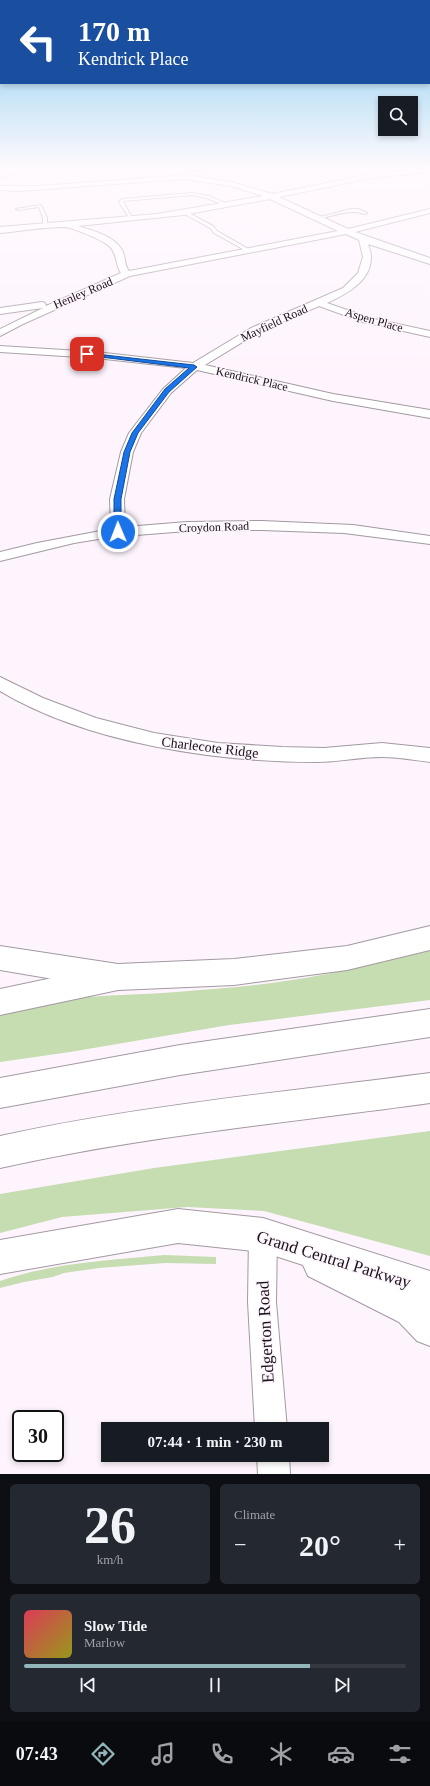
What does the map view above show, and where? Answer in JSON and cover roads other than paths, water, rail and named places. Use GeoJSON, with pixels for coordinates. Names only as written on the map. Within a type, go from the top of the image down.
{"type":"FeatureCollection","features":[{"type":"Feature","properties":{"kind":"main road"},"geometry":{"type":"LineString","coordinates":[[0,1002],[118,977],[234,972],[347,958],[430,938]]}},
{"type":"Feature","properties":{"kind":"main road"},"geometry":{"type":"LineString","coordinates":[[0,958],[118,977]]}},
{"type":"Feature","properties":{"kind":"main road"},"geometry":{"type":"LineString","coordinates":[[0,1093],[180,1060],[430,1023]]}},
{"type":"Feature","properties":{"kind":"main road"},"geometry":{"type":"LineString","coordinates":[[0,1152],[33,1144],[186,1118],[430,1088]]}},
{"type":"Feature","properties":{"kind":"main road","name":"Grand Central Parkway"},"geometry":{"type":"LineString","coordinates":[[0,1257],[178,1226],[263,1235],[430,1288]]}},
{"type":"Feature","properties":{"kind":"main road"},"geometry":{"type":"LineString","coordinates":[[263,1235],[411,1310],[430,1328]]}},
{"type":"Feature","properties":{"kind":"street"},"geometry":{"type":"LineString","coordinates":[[98,236],[112,243],[120,251],[122,268],[127,274]]}},
{"type":"Feature","properties":{"kind":"street","name":"Henley Road"},"geometry":{"type":"LineString","coordinates":[[0,333],[58,303],[127,274],[326,236]]}},
{"type":"Feature","properties":{"kind":"street"},"geometry":{"type":"LineString","coordinates":[[358,236],[430,261]]}},
{"type":"Feature","properties":{"kind":"street","name":"Mayfield Road"},"geometry":{"type":"LineString","coordinates":[[118,532],[117,499],[127,452],[135,433],[167,390],[194,367],[255,330],[346,290],[362,274],[367,257],[364,239]]}},
{"type":"Feature","properties":{"kind":"street"},"geometry":{"type":"LineString","coordinates":[[0,311],[58,303]]}},
{"type":"Feature","properties":{"kind":"street","name":"Aspen Place"},"geometry":{"type":"LineString","coordinates":[[319,303],[367,320],[430,334]]}},
{"type":"Feature","properties":{"kind":"street"},"geometry":{"type":"LineString","coordinates":[[0,311],[19,322]]}},
{"type":"Feature","properties":{"kind":"street","name":"Kendrick Place"},"geometry":{"type":"LineString","coordinates":[[0,349],[75,353],[194,367],[298,390],[395,409],[430,414]]}},
{"type":"Feature","properties":{"kind":"street","name":"Croydon Road"},"geometry":{"type":"LineString","coordinates":[[0,556],[66,540],[118,532],[215,525],[270,525],[369,530],[430,540]]}},
{"type":"Feature","properties":{"kind":"street","name":"Charlecote Ridge"},"geometry":{"type":"LineString","coordinates":[[0,683],[45,706],[78,719],[132,735],[176,744],[216,750],[262,754],[326,755],[382,750],[430,755]]}},
{"type":"Feature","properties":{"kind":"street","name":"Edgerton Road"},"geometry":{"type":"LineString","coordinates":[[263,1235],[262,1302],[271,1422]]}},
{"type":"Feature","properties":{"kind":"street"},"geometry":{"type":"LineString","coordinates":[[273,1462],[274,1474]]}},
{"type":"Feature","properties":{"kind":"lane"},"geometry":{"type":"LineString","coordinates":[[223,236],[253,250]]}},
{"type":"Feature","properties":{"kind":"lane"},"geometry":{"type":"LineString","coordinates":[[228,236],[253,250]]}}]}
